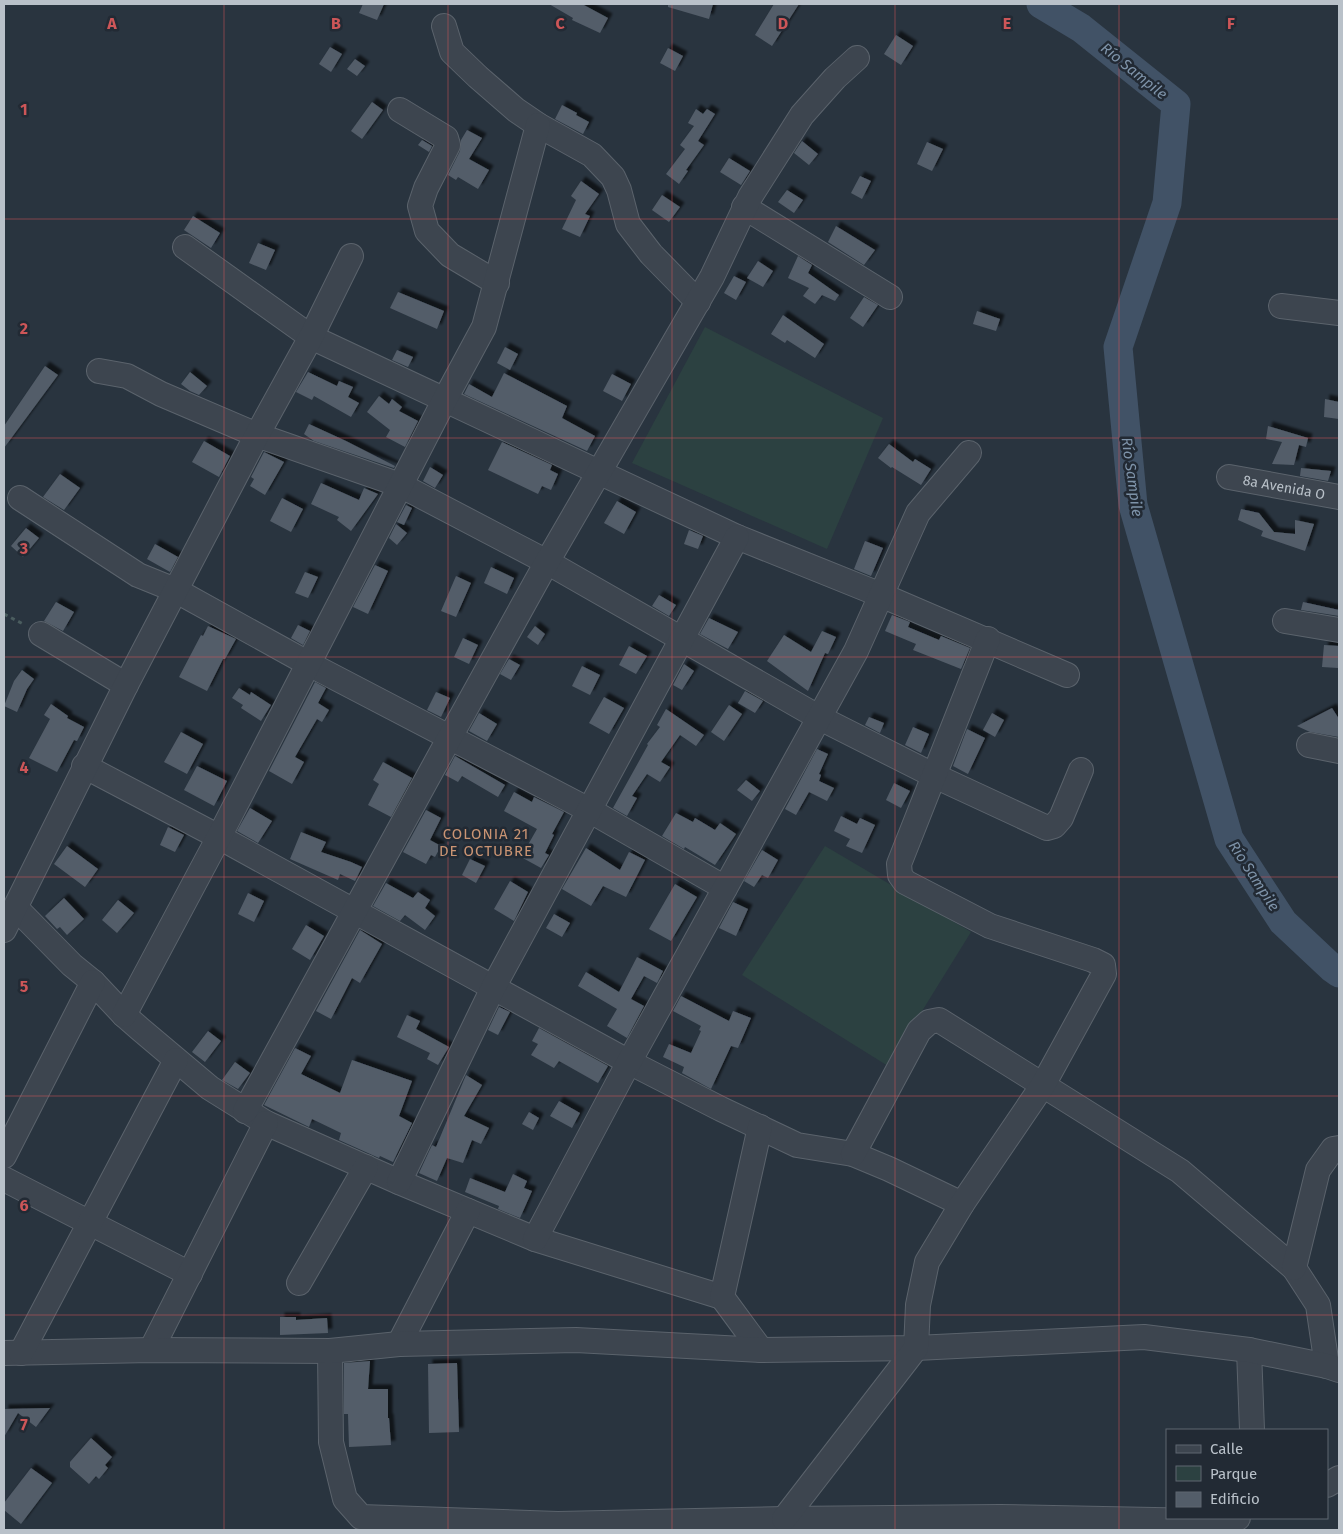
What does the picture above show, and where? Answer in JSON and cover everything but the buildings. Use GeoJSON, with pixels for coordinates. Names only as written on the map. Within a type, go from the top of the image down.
{"type":"FeatureCollection","features":[{"type":"Feature","properties":{"kind":"street"},"geometry":{"type":"LineString","coordinates":[[444,26],[452,52],[516,110],[538,125],[592,155],[613,177],[628,224],[651,254],[698,302]]}},
{"type":"Feature","properties":{"kind":"street"},"geometry":{"type":"LineString","coordinates":[[245,1111],[547,562],[712,277],[744,207],[802,115],[835,78],[857,58]]}},
{"type":"Feature","properties":{"kind":"street"},"geometry":{"type":"LineString","coordinates":[[400,110],[446,138],[448,145],[426,188],[420,206],[427,230],[450,255],[497,283]]}},
{"type":"Feature","properties":{"kind":"street"},"geometry":{"type":"LineString","coordinates":[[124,1015],[219,837],[484,327],[538,125]]}},
{"type":"Feature","properties":{"kind":"street"},"geometry":{"type":"LineString","coordinates":[[744,207],[890,297]]}},
{"type":"Feature","properties":{"kind":"street"},"geometry":{"type":"LineString","coordinates":[[186,247],[311,337],[737,537],[881,595],[1067,674]]}},
{"type":"Feature","properties":{"kind":"street"},"geometry":{"type":"LineString","coordinates":[[4,930],[84,766],[352,256]]}},
{"type":"Feature","properties":{"kind":"street"},"geometry":{"type":"LineString","coordinates":[[1281,306],[1339,313]]}},
{"type":"Feature","properties":{"kind":"street"},"geometry":{"type":"LineString","coordinates":[[99,371],[127,376],[161,394],[257,435],[400,486],[547,562],[820,718],[935,776],[1047,828],[1054,826],[1061,818],[1081,770]]}},
{"type":"Feature","properties":{"kind":"street"},"geometry":{"type":"LineString","coordinates":[[535,1239],[629,1062],[856,651],[918,513],[969,453]]}},
{"type":"Feature","properties":{"kind":"street","name":"8a Avenida O"},"geometry":{"type":"LineString","coordinates":[[1229,477],[1339,497]]}},
{"type":"Feature","properties":{"kind":"street"},"geometry":{"type":"LineString","coordinates":[[20,498],[138,575],[175,590],[309,664],[589,810],[725,888]]}},
{"type":"Feature","properties":{"kind":"street"},"geometry":{"type":"LineString","coordinates":[[399,1182],[493,988],[737,537]]}},
{"type":"Feature","properties":{"kind":"street"},"geometry":{"type":"LineString","coordinates":[[1285,622],[1339,630]]}},
{"type":"Feature","properties":{"kind":"street"},"geometry":{"type":"LineString","coordinates":[[41,634],[126,685]]}},
{"type":"Feature","properties":{"kind":"street"},"geometry":{"type":"LineString","coordinates":[[798,1523],[916,1348],[918,1304],[927,1262],[962,1204],[1043,1085],[1104,974],[1103,966],[1093,960],[990,926],[905,882],[900,875],[899,864],[988,640]]}},
{"type":"Feature","properties":{"kind":"street"},"geometry":{"type":"LineString","coordinates":[[1309,745],[1339,751]]}},
{"type":"Feature","properties":{"kind":"street"},"geometry":{"type":"LineString","coordinates":[[84,766],[219,837],[629,1062],[797,1145],[852,1154],[889,1169],[962,1204]]}},
{"type":"Feature","properties":{"kind":"street"},"geometry":{"type":"LineString","coordinates":[[16,908],[72,965],[94,982],[124,1015],[210,1088],[245,1111],[266,1123],[399,1182],[535,1239],[722,1297],[761,1350]]}},
{"type":"Feature","properties":{"kind":"street"},"geometry":{"type":"LineString","coordinates":[[4,1156],[94,982]]}},
{"type":"Feature","properties":{"kind":"street"},"geometry":{"type":"LineString","coordinates":[[12,1353],[151,1350],[330,1351],[399,1344],[576,1340],[761,1350],[916,1348],[1144,1337],[1250,1350],[1333,1368],[1318,1305],[1294,1268],[1180,1171],[939,1020],[929,1022],[919,1031],[852,1154]]}},
{"type":"Feature","properties":{"kind":"street"},"geometry":{"type":"LineString","coordinates":[[12,1353],[90,1222],[176,1060]]}},
{"type":"Feature","properties":{"kind":"street"},"geometry":{"type":"LineString","coordinates":[[151,1350],[266,1123]]}},
{"type":"Feature","properties":{"kind":"street"},"geometry":{"type":"LineString","coordinates":[[722,1297],[760,1127]]}},
{"type":"Feature","properties":{"kind":"street"},"geometry":{"type":"LineString","coordinates":[[1294,1268],[1318,1170],[1333,1149],[1339,1148]]}},
{"type":"Feature","properties":{"kind":"street"},"geometry":{"type":"LineString","coordinates":[[299,1283],[366,1167]]}},
{"type":"Feature","properties":{"kind":"street"},"geometry":{"type":"LineString","coordinates":[[4,1179],[190,1274]]}},
{"type":"Feature","properties":{"kind":"street"},"geometry":{"type":"LineString","coordinates":[[399,1344],[468,1211]]}},
{"type":"Feature","properties":{"kind":"street"},"geometry":{"type":"LineString","coordinates":[[1250,1350],[1252,1429]]}},
{"type":"Feature","properties":{"kind":"street"},"geometry":{"type":"LineString","coordinates":[[330,1351],[331,1442],[345,1499],[361,1517],[442,1526],[558,1527],[798,1523],[1204,1521],[1227,1519]]}},
{"type":"Feature","properties":{"kind":"street"},"geometry":{"type":"LineString","coordinates":[[1328,1484],[1339,1478]]}},
{"type":"Feature","properties":{"kind":"path"},"geometry":{"type":"LineString","coordinates":[[4,614],[41,634]]}},
{"type":"Feature","properties":{"kind":"green space"},"geometry":{"type":"Polygon","coordinates":[[[705,327],[883,418],[827,549],[632,463],[705,327]]]}},
{"type":"Feature","properties":{"kind":"green space"},"geometry":{"type":"Polygon","coordinates":[[[825,846],[971,932],[888,1066],[742,975],[825,846]]]}},
{"type":"Feature","properties":{"kind":"waterway","name":"Río Sampile"},"geometry":{"type":"LineString","coordinates":[[1041,4],[1081,28],[1176,104],[1167,203],[1118,347],[1133,505],[1229,839],[1283,922],[1339,973]]}},
{"type":"Feature","properties":{"kind":"district","name":"COLONIA 21 DE OCTUBRE"},"geometry":{"type":"Point","coordinates":[486,842]}}]}
